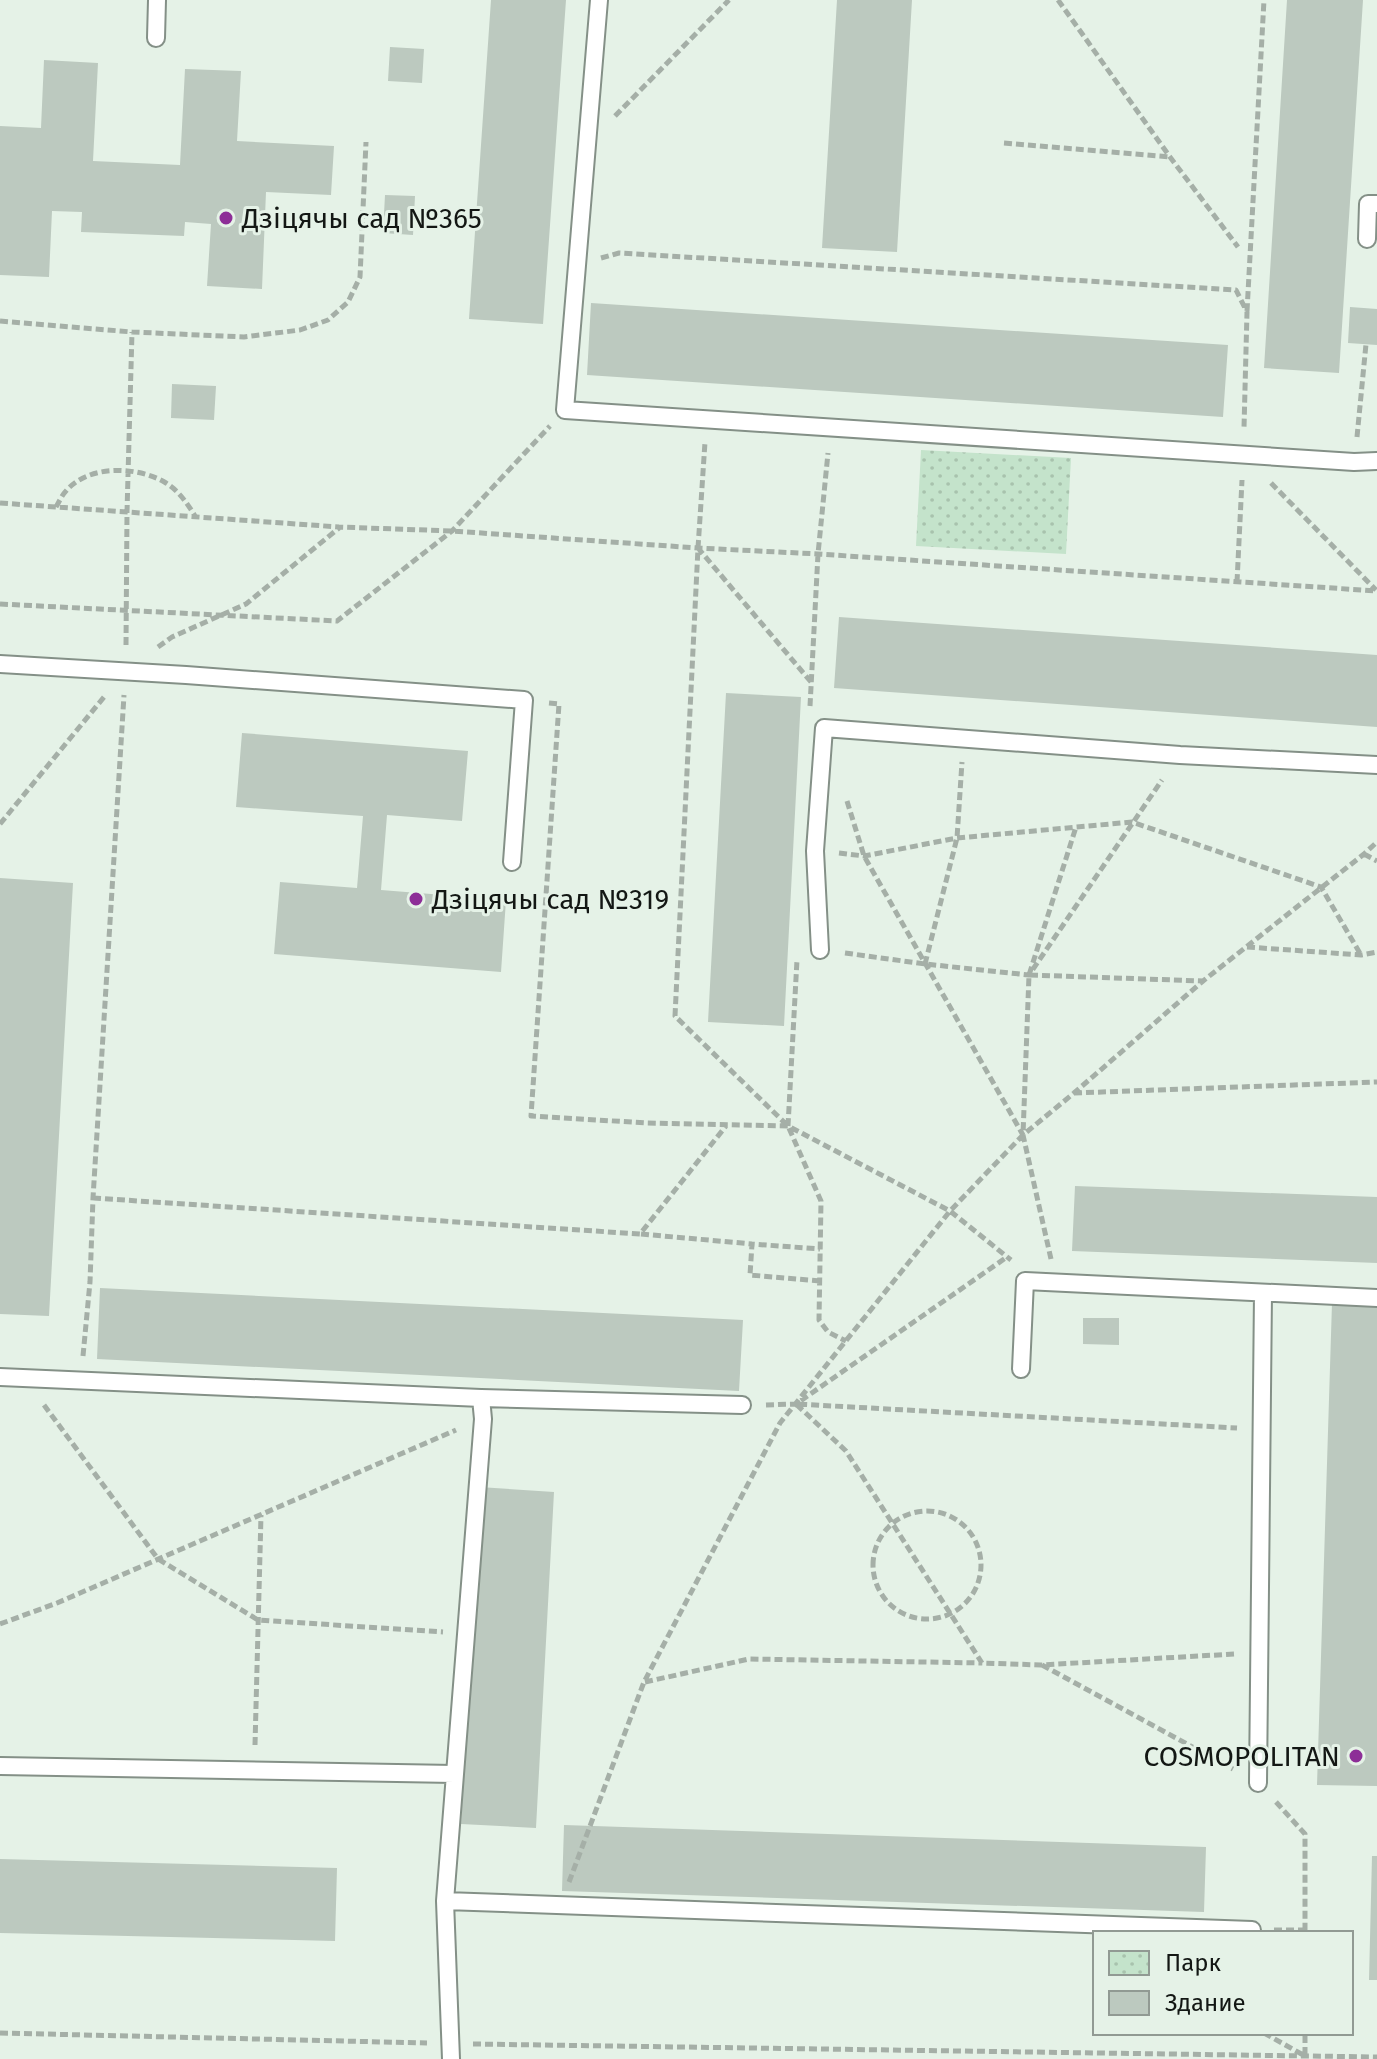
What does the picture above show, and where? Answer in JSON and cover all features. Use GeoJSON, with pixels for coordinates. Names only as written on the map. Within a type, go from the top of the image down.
{"type":"FeatureCollection","features":[{"type":"Feature","properties":{"kind":"lane"},"geometry":{"type":"LineString","coordinates":[[156,38],[157,0]]}},
{"type":"Feature","properties":{"kind":"lane"},"geometry":{"type":"LineString","coordinates":[[599,0],[565,410],[1354,462],[1377,461]]}},
{"type":"Feature","properties":{"kind":"lane"},"geometry":{"type":"LineString","coordinates":[[1367,239],[1368,204],[1377,204]]}},
{"type":"Feature","properties":{"kind":"lane"},"geometry":{"type":"LineString","coordinates":[[0,664],[524,700],[512,862]]}},
{"type":"Feature","properties":{"kind":"lane"},"geometry":{"type":"LineString","coordinates":[[820,950],[815,851],[824,728],[1180,755],[1377,765]]}},
{"type":"Feature","properties":{"kind":"lane"},"geometry":{"type":"LineString","coordinates":[[1021,1369],[1025,1281],[1377,1298]]}},
{"type":"Feature","properties":{"kind":"lane"},"geometry":{"type":"LineString","coordinates":[[1258,1783],[1263,1293]]}},
{"type":"Feature","properties":{"kind":"lane"},"geometry":{"type":"LineString","coordinates":[[0,1377],[481,1398],[750,1405]]}},
{"type":"Feature","properties":{"kind":"lane"},"geometry":{"type":"LineString","coordinates":[[451,2051],[445,1901],[483,1419],[481,1398]]}},
{"type":"Feature","properties":{"kind":"lane"},"geometry":{"type":"LineString","coordinates":[[0,1766],[454,1774]]}},
{"type":"Feature","properties":{"kind":"lane"},"geometry":{"type":"LineString","coordinates":[[445,1901],[1252,1930]]}},
{"type":"Feature","properties":{"kind":"path"},"geometry":{"type":"LineString","coordinates":[[587,144],[729,0]]}},
{"type":"Feature","properties":{"kind":"path"},"geometry":{"type":"LineString","coordinates":[[1058,0],[1238,247]]}},
{"type":"Feature","properties":{"kind":"path"},"geometry":{"type":"LineString","coordinates":[[1247,312],[1264,0]]}},
{"type":"Feature","properties":{"kind":"path"},"geometry":{"type":"LineString","coordinates":[[0,321],[244,337],[300,330],[328,320],[348,302],[360,277],[366,142]]}},
{"type":"Feature","properties":{"kind":"path"},"geometry":{"type":"LineString","coordinates":[[1004,143],[1170,157]]}},
{"type":"Feature","properties":{"kind":"path"},"geometry":{"type":"LineString","coordinates":[[577,266],[619,253],[1236,290]]}},
{"type":"Feature","properties":{"kind":"path"},"geometry":{"type":"LineString","coordinates":[[81,1381],[90,1282],[126,671],[132,332]]}},
{"type":"Feature","properties":{"kind":"path"},"geometry":{"type":"LineString","coordinates":[[1354,462],[1366,344]]}},
{"type":"Feature","properties":{"kind":"path"},"geometry":{"type":"LineString","coordinates":[[0,604],[337,621],[452,531],[565,410]]}},
{"type":"Feature","properties":{"kind":"path"},"geometry":{"type":"LineString","coordinates":[[706,419],[675,1016],[788,1126],[950,1211],[1039,1282]]}},
{"type":"Feature","properties":{"kind":"path"},"geometry":{"type":"LineString","coordinates":[[698,548],[811,682],[818,554],[830,428]]}},
{"type":"Feature","properties":{"kind":"path"},"geometry":{"type":"LineString","coordinates":[[1237,582],[1243,455]]}},
{"type":"Feature","properties":{"kind":"path"},"geometry":{"type":"LineString","coordinates":[[56,507],[67,490],[86,476],[128,471],[147,474],[167,484],[183,497],[195,517]]}},
{"type":"Feature","properties":{"kind":"path"},"geometry":{"type":"LineString","coordinates":[[0,503],[1377,591]]}},
{"type":"Feature","properties":{"kind":"path"},"geometry":{"type":"LineString","coordinates":[[0,824],[126,671],[172,637],[246,604],[339,527]]}},
{"type":"Feature","properties":{"kind":"path"},"geometry":{"type":"LineString","coordinates":[[524,700],[559,704],[531,1116],[647,1123],[788,1126]]}},
{"type":"Feature","properties":{"kind":"path"},"geometry":{"type":"LineString","coordinates":[[810,702],[824,728]]}},
{"type":"Feature","properties":{"kind":"path"},"geometry":{"type":"LineString","coordinates":[[925,964],[957,838],[963,738]]}},
{"type":"Feature","properties":{"kind":"path"},"geometry":{"type":"LineString","coordinates":[[1029,975],[1180,755]]}},
{"type":"Feature","properties":{"kind":"path"},"geometry":{"type":"LineString","coordinates":[[846,799],[864,856],[1023,1135]]}},
{"type":"Feature","properties":{"kind":"path"},"geometry":{"type":"LineString","coordinates":[[815,851],[864,856],[957,838],[1132,822],[1321,887],[1361,955]]}},
{"type":"Feature","properties":{"kind":"path"},"geometry":{"type":"LineString","coordinates":[[1057,1283],[1023,1135],[1029,975],[1076,827]]}},
{"type":"Feature","properties":{"kind":"path"},"geometry":{"type":"LineString","coordinates":[[560,1906],[644,1682],[780,1423],[950,1211],[1023,1135],[1203,981],[1377,842]]}},
{"type":"Feature","properties":{"kind":"path"},"geometry":{"type":"LineString","coordinates":[[1364,854],[1377,861]]}},
{"type":"Feature","properties":{"kind":"path"},"geometry":{"type":"LineString","coordinates":[[1245,947],[1361,955],[1377,952]]}},
{"type":"Feature","properties":{"kind":"path"},"geometry":{"type":"LineString","coordinates":[[820,950],[1029,975],[1203,981]]}},
{"type":"Feature","properties":{"kind":"path"},"geometry":{"type":"LineString","coordinates":[[1074,1093],[1377,1082]]}},
{"type":"Feature","properties":{"kind":"path"},"geometry":{"type":"LineString","coordinates":[[640,1234],[726,1125]]}},
{"type":"Feature","properties":{"kind":"path"},"geometry":{"type":"LineString","coordinates":[[788,1126],[821,1201],[819,1320],[828,1332],[846,1341]]}},
{"type":"Feature","properties":{"kind":"path"},"geometry":{"type":"LineString","coordinates":[[93,1198],[820,1249]]}},
{"type":"Feature","properties":{"kind":"path"},"geometry":{"type":"LineString","coordinates":[[752,1244],[750,1275],[820,1281]]}},
{"type":"Feature","properties":{"kind":"path"},"geometry":{"type":"LineString","coordinates":[[796,1404],[1007,1257]]}},
{"type":"Feature","properties":{"kind":"path"},"geometry":{"type":"LineString","coordinates":[[24,1378],[158,1559],[258,1620],[466,1634]]}},
{"type":"Feature","properties":{"kind":"path"},"geometry":{"type":"LineString","coordinates":[[796,1404],[846,1451],[982,1663]]}},
{"type":"Feature","properties":{"kind":"path"},"geometry":{"type":"LineString","coordinates":[[750,1405],[796,1404],[1262,1429]]}},
{"type":"Feature","properties":{"kind":"path"},"geometry":{"type":"LineString","coordinates":[[0,1624],[57,1603],[483,1419]]}},
{"type":"Feature","properties":{"kind":"path"},"geometry":{"type":"LineString","coordinates":[[927,1511],[945,1513],[961,1522],[974,1536],[982,1562],[977,1589],[966,1605],[951,1615],[934,1620],[916,1619],[900,1613],[886,1602],[877,1587],[873,1570],[874,1553],[881,1536],[892,1523],[908,1514],[927,1511]]}},
{"type":"Feature","properties":{"kind":"path"},"geometry":{"type":"LineString","coordinates":[[254,1770],[261,1515]]}},
{"type":"Feature","properties":{"kind":"path"},"geometry":{"type":"LineString","coordinates":[[644,1682],[749,1659],[1041,1665],[1260,1652]]}},
{"type":"Feature","properties":{"kind":"path"},"geometry":{"type":"LineString","coordinates":[[1041,1665],[1258,1783],[1305,1834],[1305,1931]]}},
{"type":"Feature","properties":{"kind":"path"},"geometry":{"type":"LineString","coordinates":[[0,2033],[451,2051],[1377,2057]]}},
{"type":"Feature","properties":{"kind":"path"},"geometry":{"type":"LineString","coordinates":[[1268,2035],[1305,2056]]}},
{"type":"Feature","properties":{"kind":"path"},"geometry":{"type":"LineString","coordinates":[[1305,2035],[1305,2056]]}},
{"type":"Feature","properties":{"kind":"green space"},"geometry":{"type":"Polygon","coordinates":[[[921,450],[1071,458],[1066,554],[916,546],[921,450]]]}},
{"type":"Feature","properties":{"kind":"building"},"geometry":{"type":"Polygon","coordinates":[[[491,0],[566,0],[543,324],[469,319],[491,0]]]}},
{"type":"Feature","properties":{"kind":"building"},"geometry":{"type":"Polygon","coordinates":[[[837,0],[912,0],[897,252],[822,248],[837,0]]]}},
{"type":"Feature","properties":{"kind":"building"},"geometry":{"type":"Polygon","coordinates":[[[1287,0],[1363,0],[1339,373],[1264,368],[1287,0]]]}},
{"type":"Feature","properties":{"kind":"building"},"geometry":{"type":"Polygon","coordinates":[[[390,47],[424,49],[422,83],[388,81],[390,47]]]}},
{"type":"Feature","properties":{"kind":"building"},"geometry":{"type":"Polygon","coordinates":[[[44,60],[98,63],[93,161],[180,165],[185,69],[241,71],[237,141],[334,146],[331,195],[266,192],[262,289],[207,286],[211,224],[185,222],[184,236],[81,232],[82,212],[52,211],[49,277],[0,275],[0,126],[41,128],[44,60]]]}},
{"type":"Feature","properties":{"kind":"building"},"geometry":{"type":"Polygon","coordinates":[[[385,195],[415,196],[413,235],[383,233],[385,195]]]}},
{"type":"Feature","properties":{"kind":"building"},"geometry":{"type":"Polygon","coordinates":[[[591,303],[1228,345],[1223,417],[587,375],[591,303]]]}},
{"type":"Feature","properties":{"kind":"building"},"geometry":{"type":"Polygon","coordinates":[[[1350,307],[1377,309],[1377,345],[1348,343],[1350,307]]]}},
{"type":"Feature","properties":{"kind":"building"},"geometry":{"type":"Polygon","coordinates":[[[172,384],[216,386],[214,420],[171,418],[172,384]]]}},
{"type":"Feature","properties":{"kind":"building"},"geometry":{"type":"Polygon","coordinates":[[[839,617],[1377,655],[1377,727],[834,688],[839,617]]]}},
{"type":"Feature","properties":{"kind":"building"},"geometry":{"type":"Polygon","coordinates":[[[726,693],[801,697],[784,1026],[708,1022],[726,693]]]}},
{"type":"Feature","properties":{"kind":"building"},"geometry":{"type":"Polygon","coordinates":[[[242,733],[468,751],[462,821],[387,815],[381,890],[506,900],[501,972],[274,954],[280,882],[357,888],[363,816],[236,807],[242,733]]]}},
{"type":"Feature","properties":{"kind":"building"},"geometry":{"type":"Polygon","coordinates":[[[0,878],[73,883],[49,1316],[0,1314],[0,878]]]}},
{"type":"Feature","properties":{"kind":"building"},"geometry":{"type":"Polygon","coordinates":[[[1075,1186],[1377,1197],[1377,1263],[1072,1251],[1075,1186]]]}},
{"type":"Feature","properties":{"kind":"building"},"geometry":{"type":"Polygon","coordinates":[[[100,1288],[743,1320],[739,1391],[97,1359],[100,1288]]]}},
{"type":"Feature","properties":{"kind":"building"},"geometry":{"type":"Polygon","coordinates":[[[1332,1303],[1377,1305],[1377,1786],[1317,1785],[1332,1303]]]}},
{"type":"Feature","properties":{"kind":"building"},"geometry":{"type":"Polygon","coordinates":[[[1083,1318],[1119,1318],[1119,1345],[1083,1344],[1083,1318]]]}},
{"type":"Feature","properties":{"kind":"building"},"geometry":{"type":"Polygon","coordinates":[[[479,1487],[554,1492],[536,1828],[461,1824],[479,1487]]]}},
{"type":"Feature","properties":{"kind":"building"},"geometry":{"type":"Polygon","coordinates":[[[564,1825],[1206,1847],[1204,1912],[562,1891],[564,1825]]]}},
{"type":"Feature","properties":{"kind":"building"},"geometry":{"type":"Polygon","coordinates":[[[1372,1856],[1377,1856],[1377,1980],[1369,1980],[1372,1856]]]}},
{"type":"Feature","properties":{"kind":"building"},"geometry":{"type":"Polygon","coordinates":[[[0,1859],[337,1868],[335,1941],[0,1933],[0,1859]]]}},
{"type":"Feature","properties":{"kind":"place","name":"Дзіцячы сад №365"},"geometry":{"type":"Point","coordinates":[226,218]}},
{"type":"Feature","properties":{"kind":"place","name":"Дзіцячы сад №319"},"geometry":{"type":"Point","coordinates":[416,899]}},
{"type":"Feature","properties":{"kind":"place","name":"COSMOPOLITAN"},"geometry":{"type":"Point","coordinates":[1356,1756]}}]}
